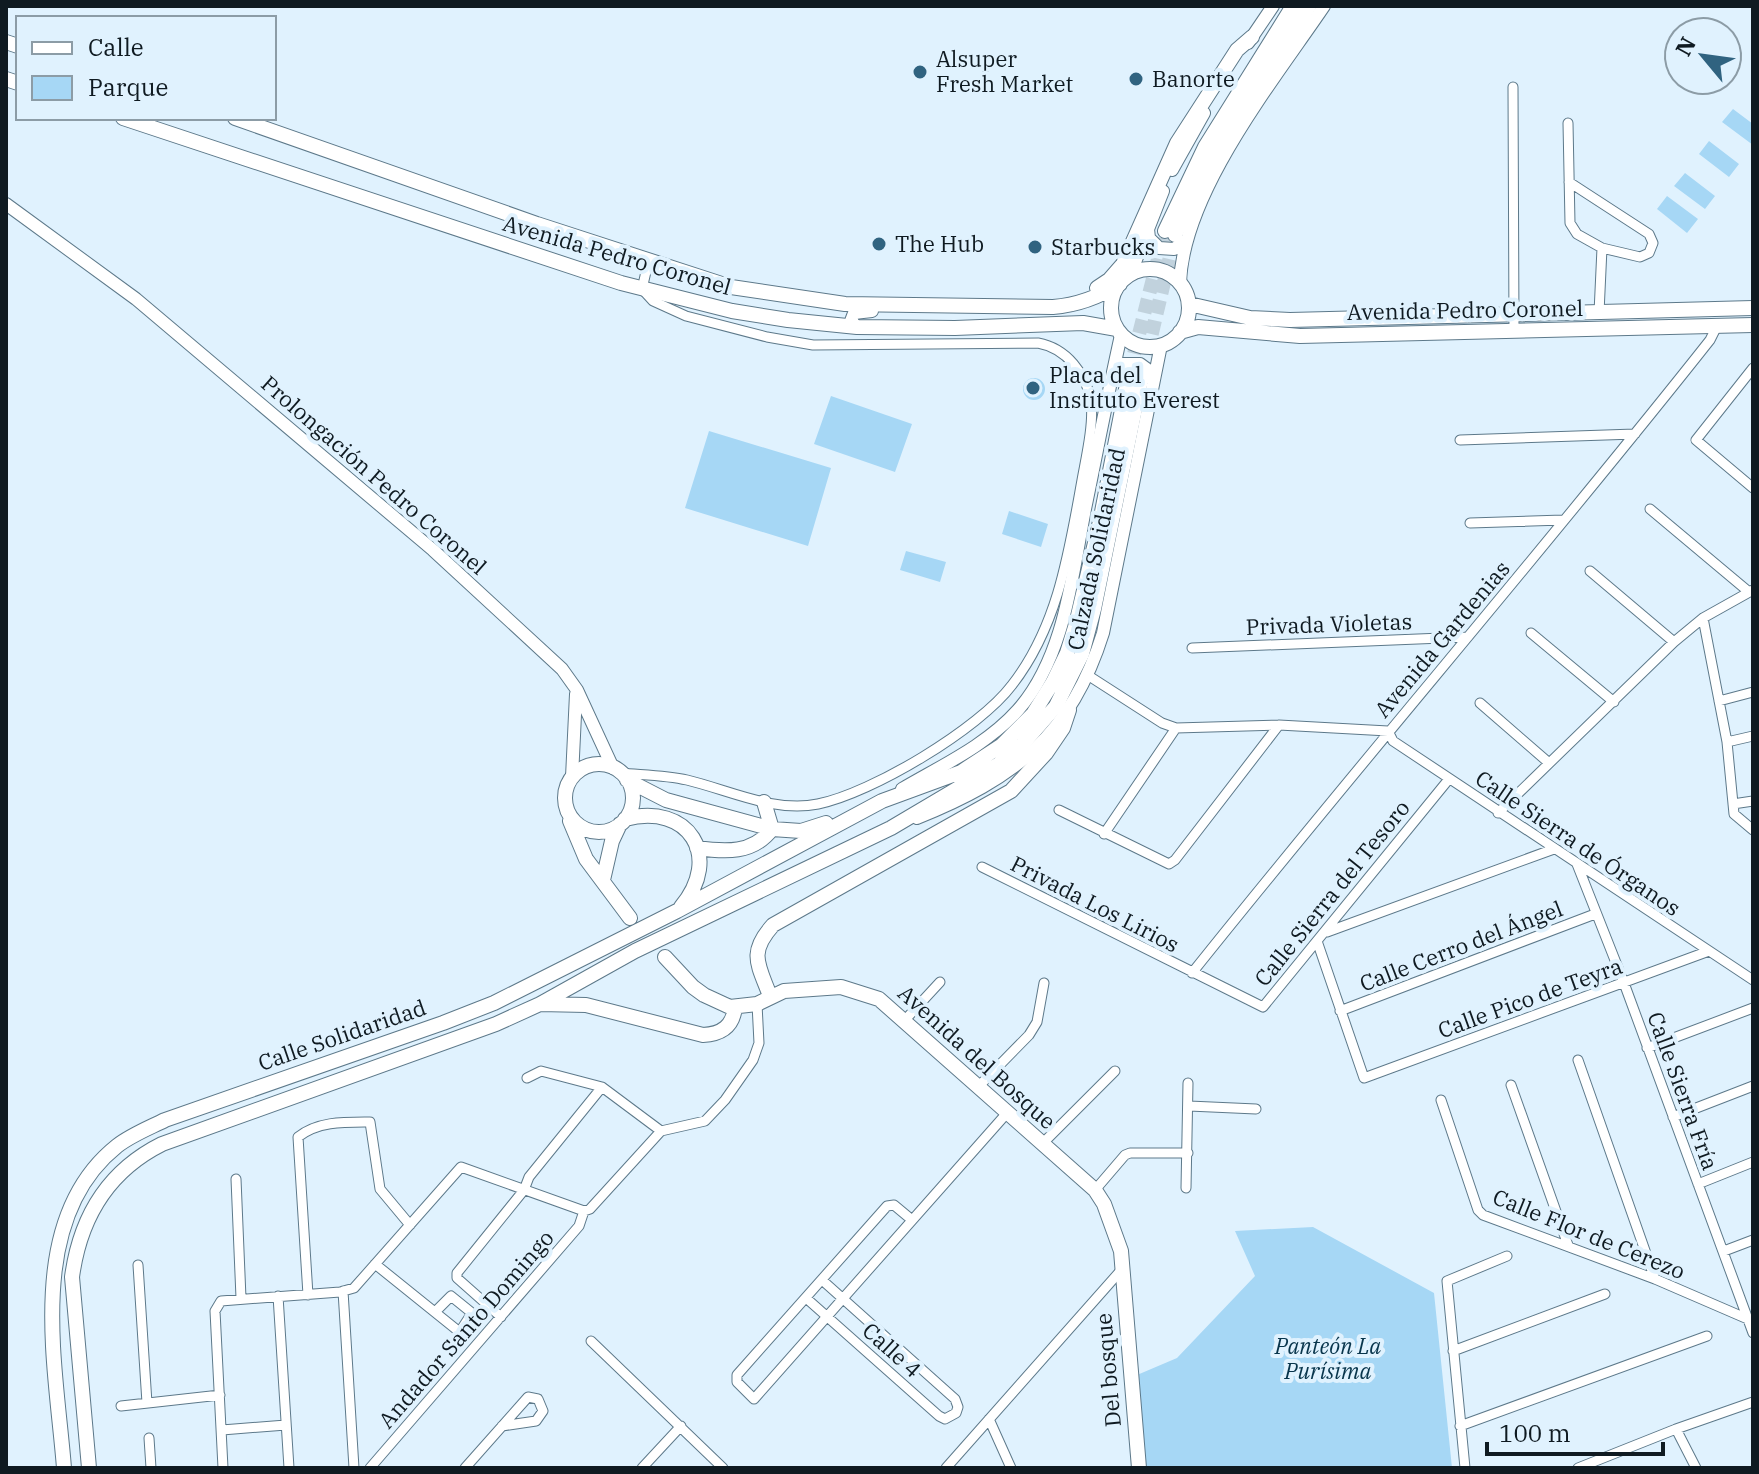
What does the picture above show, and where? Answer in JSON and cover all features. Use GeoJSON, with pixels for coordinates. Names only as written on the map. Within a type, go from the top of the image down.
{"type":"FeatureCollection","features":[{"type":"Feature","properties":{"kind":"main road"},"geometry":{"type":"LineString","coordinates":[[1175,236],[1205,147],[1293,6]]}},
{"type":"Feature","properties":{"kind":"main road"},"geometry":{"type":"LineString","coordinates":[[1175,236],[1206,167],[1309,6]]}},
{"type":"Feature","properties":{"kind":"main road"},"geometry":{"type":"LineString","coordinates":[[946,306],[962,299],[1067,299],[1081,296],[1109,280],[1128,256],[1157,184],[1182,135],[1237,50],[1252,37]]}},
{"type":"Feature","properties":{"kind":"main road","name":"Avenida Pedro Coronel"},"geometry":{"type":"LineString","coordinates":[[129,120],[485,240],[642,289],[755,315],[857,327],[955,328],[1083,323],[1119,332]]}},
{"type":"Feature","properties":{"kind":"main road","name":"Avenida Pedro Coronel"},"geometry":{"type":"LineString","coordinates":[[241,120],[648,263],[731,287],[845,304],[1067,306],[1101,296],[1125,279]]}},
{"type":"Feature","properties":{"kind":"main road"},"geometry":{"type":"LineString","coordinates":[[1151,269],[1162,271],[1180,283],[1189,304],[1187,319],[1180,332],[1161,345],[1137,344],[1119,332],[1112,306],[1125,279],[1151,269]]}},
{"type":"Feature","properties":{"kind":"main road","name":"Avenida Pedro Coronel"},"geometry":{"type":"LineString","coordinates":[[1189,304],[1250,318],[1290,320],[1753,325]]}},
{"type":"Feature","properties":{"kind":"main road","name":"Avenida Pedro Coronel"},"geometry":{"type":"LineString","coordinates":[[1180,332],[1198,327],[1274,336],[1514,323],[1599,313],[1753,308]]}},
{"type":"Feature","properties":{"kind":"main road","name":"Calzada Solidaridad"},"geometry":{"type":"LineString","coordinates":[[882,801],[961,772],[1002,745],[1033,714],[1044,698],[1060,669],[1076,624],[1135,375],[1088,633],[1082,654],[1061,698],[1035,732],[999,764],[891,828]]}},
{"type":"Feature","properties":{"kind":"main road"},"geometry":{"type":"LineString","coordinates":[[763,1000],[763,978],[756,960],[760,939],[773,925],[1011,791],[1046,753],[1063,728],[1069,710]]}},
{"type":"Feature","properties":{"kind":"main road"},"geometry":{"type":"LineString","coordinates":[[630,918],[586,859],[568,813],[565,794],[572,777],[587,767],[596,765],[620,774],[666,800],[772,829],[801,831],[861,813]]}},
{"type":"Feature","properties":{"kind":"main road"},"geometry":{"type":"LineString","coordinates":[[603,880],[612,841],[632,800],[620,774]]}},
{"type":"Feature","properties":{"kind":"main road","name":"Calle Solidaridad"},"geometry":{"type":"LineString","coordinates":[[64,1468],[54,1336],[55,1259],[63,1224],[73,1203],[87,1178],[110,1153],[135,1134],[165,1120],[494,1003],[677,911],[882,801]]}},
{"type":"Feature","properties":{"kind":"main road"},"geometry":{"type":"LineString","coordinates":[[764,802],[772,829]]}},
{"type":"Feature","properties":{"kind":"main road"},"geometry":{"type":"LineString","coordinates":[[568,813],[573,821],[588,831],[606,832],[623,822],[659,815],[686,829],[700,858],[697,880],[690,896],[677,911]]}},
{"type":"Feature","properties":{"kind":"main road","name":"Calle Solidaridad"},"geometry":{"type":"LineString","coordinates":[[89,1468],[72,1277],[75,1255],[88,1218],[115,1177],[132,1162],[162,1144],[496,1024],[540,1004],[635,951],[891,828]]}},
{"type":"Feature","properties":{"kind":"main road"},"geometry":{"type":"LineString","coordinates":[[697,848],[737,851],[759,842],[772,829]]}},
{"type":"Feature","properties":{"kind":"main road"},"geometry":{"type":"LineString","coordinates":[[540,1004],[586,1005],[703,1035],[727,1028],[735,1007],[704,995],[665,957]]}},
{"type":"Feature","properties":{"kind":"main road","name":"Avenida del Bosque"},"geometry":{"type":"LineString","coordinates":[[735,1007],[784,991],[841,987],[879,999],[1095,1190],[1104,1204],[1121,1251],[1123,1268]]}},
{"type":"Feature","properties":{"kind":"main road","name":"Del bosque"},"geometry":{"type":"LineString","coordinates":[[1123,1268],[1139,1468]]}},
{"type":"Feature","properties":{"kind":"street"},"geometry":{"type":"LineString","coordinates":[[1125,279],[1176,161],[1273,6]]}},
{"type":"Feature","properties":{"kind":"street"},"geometry":{"type":"LineString","coordinates":[[1148,229],[1149,238],[1159,248],[1174,249],[1175,236],[1200,204],[1225,156],[1324,6]]}},
{"type":"Feature","properties":{"kind":"street"},"geometry":{"type":"LineString","coordinates":[[1513,87],[1514,323]]}},
{"type":"Feature","properties":{"kind":"street"},"geometry":{"type":"LineString","coordinates":[[1568,123],[1569,182],[1570,223],[1577,234],[1602,248],[1640,257],[1649,253],[1653,243],[1649,234],[1569,182]]}},
{"type":"Feature","properties":{"kind":"street","name":"Prolongación Pedro Coronel"},"geometry":{"type":"LineString","coordinates":[[6,204],[136,299],[433,550],[562,669],[577,690],[620,774]]}},
{"type":"Feature","properties":{"kind":"street"},"geometry":{"type":"LineString","coordinates":[[1175,236],[1181,259],[1180,283]]}},
{"type":"Feature","properties":{"kind":"street"},"geometry":{"type":"LineString","coordinates":[[1599,313],[1602,248]]}},
{"type":"Feature","properties":{"kind":"street"},"geometry":{"type":"LineString","coordinates":[[620,774],[685,779],[764,802],[813,805],[870,786],[973,724],[1012,686],[1039,645],[1060,584],[1086,459],[1092,405],[1082,375],[1064,353],[1052,345],[813,345],[767,337],[686,316],[653,301],[642,289],[648,263]]}},
{"type":"Feature","properties":{"kind":"street"},"geometry":{"type":"LineString","coordinates":[[857,327],[851,321],[858,311],[905,312],[914,306]]}},
{"type":"Feature","properties":{"kind":"street","name":"Avenida Gardenias"},"geometry":{"type":"LineString","coordinates":[[1192,973],[1635,434],[1710,340],[1717,326]]}},
{"type":"Feature","properties":{"kind":"street","name":"Calzada Solidaridad"},"geometry":{"type":"LineString","coordinates":[[882,801],[978,744],[1008,721],[1036,684],[1050,658],[1119,332]]}},
{"type":"Feature","properties":{"kind":"street","name":"Calzada Solidaridad"},"geometry":{"type":"LineString","coordinates":[[891,828],[955,803],[1001,778],[1040,746],[1069,710],[1089,676],[1103,633],[1161,345]]}},
{"type":"Feature","properties":{"kind":"street"},"geometry":{"type":"LineString","coordinates":[[1110,384],[1121,364],[1134,363],[1151,372],[1153,390]]}},
{"type":"Feature","properties":{"kind":"street"},"geometry":{"type":"LineString","coordinates":[[1753,368],[1696,440],[1753,487]]}},
{"type":"Feature","properties":{"kind":"street"},"geometry":{"type":"LineString","coordinates":[[1460,440],[1635,434]]}},
{"type":"Feature","properties":{"kind":"street"},"geometry":{"type":"LineString","coordinates":[[1498,813],[1674,642],[1703,618],[1751,591],[1650,509]]}},
{"type":"Feature","properties":{"kind":"street"},"geometry":{"type":"LineString","coordinates":[[1470,523],[1563,520]]}},
{"type":"Feature","properties":{"kind":"street"},"geometry":{"type":"LineString","coordinates":[[1590,571],[1674,642]]}},
{"type":"Feature","properties":{"kind":"street"},"geometry":{"type":"LineString","coordinates":[[1703,618],[1727,742],[1734,814],[1753,830]]}},
{"type":"Feature","properties":{"kind":"street"},"geometry":{"type":"LineString","coordinates":[[1531,633],[1614,702]]}},
{"type":"Feature","properties":{"kind":"street","name":"Privada Violetas"},"geometry":{"type":"LineString","coordinates":[[1192,648],[1467,637]]}},
{"type":"Feature","properties":{"kind":"street"},"geometry":{"type":"LineString","coordinates":[[1089,676],[1162,723],[1176,728],[1279,725],[1388,731]]}},
{"type":"Feature","properties":{"kind":"street"},"geometry":{"type":"LineString","coordinates":[[572,777],[577,690]]}},
{"type":"Feature","properties":{"kind":"street"},"geometry":{"type":"LineString","coordinates":[[1719,701],[1753,692]]}},
{"type":"Feature","properties":{"kind":"street"},"geometry":{"type":"LineString","coordinates":[[1480,703],[1549,763]]}},
{"type":"Feature","properties":{"kind":"street"},"geometry":{"type":"LineString","coordinates":[[1059,810],[1169,864],[1279,725]]}},
{"type":"Feature","properties":{"kind":"street"},"geometry":{"type":"LineString","coordinates":[[1104,834],[1176,728]]}},
{"type":"Feature","properties":{"kind":"street","name":"Calle Sierra de Órganos"},"geometry":{"type":"LineString","coordinates":[[1388,731],[1393,741],[1498,813],[1753,980]]}},
{"type":"Feature","properties":{"kind":"street"},"geometry":{"type":"LineString","coordinates":[[1727,742],[1753,736]]}},
{"type":"Feature","properties":{"kind":"street","name":"Calle Sierra del Tesoro"},"geometry":{"type":"LineString","coordinates":[[1192,973],[1263,1007],[1449,779]]}},
{"type":"Feature","properties":{"kind":"street"},"geometry":{"type":"LineString","coordinates":[[1733,804],[1753,801]]}},
{"type":"Feature","properties":{"kind":"street"},"geometry":{"type":"LineString","coordinates":[[1340,1011],[1321,937],[1554,849]]}},
{"type":"Feature","properties":{"kind":"street","name":"Calle Sierra Fría"},"geometry":{"type":"LineString","coordinates":[[1577,864],[1751,1320],[1753,1333]]}},
{"type":"Feature","properties":{"kind":"street","name":"Privada Los Lirios"},"geometry":{"type":"LineString","coordinates":[[982,867],[1192,973]]}},
{"type":"Feature","properties":{"kind":"street","name":"Calle Cerro del Ángel"},"geometry":{"type":"LineString","coordinates":[[1340,1011],[1595,914]]}},
{"type":"Feature","properties":{"kind":"street","name":"Calle Pico de Teyra"},"geometry":{"type":"LineString","coordinates":[[1340,1011],[1364,1078],[1709,951]]}},
{"type":"Feature","properties":{"kind":"street"},"geometry":{"type":"LineString","coordinates":[[904,1021],[940,982]]}},
{"type":"Feature","properties":{"kind":"street"},"geometry":{"type":"LineString","coordinates":[[978,1087],[1029,1035],[1037,1022],[1044,983]]}},
{"type":"Feature","properties":{"kind":"street"},"geometry":{"type":"LineString","coordinates":[[527,1078],[541,1071],[602,1087],[661,1131],[705,1121],[725,1100],[753,1060],[759,1043],[763,1000]]}},
{"type":"Feature","properties":{"kind":"street"},"geometry":{"type":"LineString","coordinates":[[1647,1048],[1753,1008]]}},
{"type":"Feature","properties":{"kind":"street"},"geometry":{"type":"LineString","coordinates":[[1578,1060],[1655,1279]]}},
{"type":"Feature","properties":{"kind":"street"},"geometry":{"type":"LineString","coordinates":[[1042,1144],[1115,1071]]}},
{"type":"Feature","properties":{"kind":"street"},"geometry":{"type":"LineString","coordinates":[[1186,1188],[1188,1083]]}},
{"type":"Feature","properties":{"kind":"street"},"geometry":{"type":"LineString","coordinates":[[1511,1085],[1568,1245]]}},
{"type":"Feature","properties":{"kind":"street"},"geometry":{"type":"LineString","coordinates":[[1673,1117],[1753,1086]]}},
{"type":"Feature","properties":{"kind":"street"},"geometry":{"type":"LineString","coordinates":[[501,1317],[457,1278],[457,1273],[602,1087]]}},
{"type":"Feature","properties":{"kind":"street","name":"Calle Flor de Cerezo"},"geometry":{"type":"LineString","coordinates":[[1441,1100],[1478,1210],[1483,1215],[1655,1279],[1751,1320]]}},
{"type":"Feature","properties":{"kind":"street"},"geometry":{"type":"LineString","coordinates":[[1189,1106],[1256,1109]]}},
{"type":"Feature","properties":{"kind":"street"},"geometry":{"type":"LineString","coordinates":[[912,1220],[894,1205],[887,1206],[737,1375],[737,1382],[754,1399],[1007,1113]]}},
{"type":"Feature","properties":{"kind":"street"},"geometry":{"type":"LineString","coordinates":[[308,1295],[298,1137],[305,1132],[337,1121],[370,1122],[380,1189],[410,1225]]}},
{"type":"Feature","properties":{"kind":"street","name":"Andador Santo Domingo"},"geometry":{"type":"LineString","coordinates":[[370,1468],[579,1226],[584,1211],[590,1209],[661,1131]]}},
{"type":"Feature","properties":{"kind":"street"},"geometry":{"type":"LineString","coordinates":[[1095,1190],[1130,1153],[1188,1153]]}},
{"type":"Feature","properties":{"kind":"street"},"geometry":{"type":"LineString","coordinates":[[1698,1184],[1753,1162]]}},
{"type":"Feature","properties":{"kind":"street"},"geometry":{"type":"LineString","coordinates":[[223,1468],[215,1311],[221,1301],[308,1295],[354,1288],[461,1167],[584,1211]]}},
{"type":"Feature","properties":{"kind":"street"},"geometry":{"type":"LineString","coordinates":[[236,1179],[241,1298]]}},
{"type":"Feature","properties":{"kind":"street"},"geometry":{"type":"LineString","coordinates":[[1724,1251],[1753,1240]]}},
{"type":"Feature","properties":{"kind":"street"},"geometry":{"type":"LineString","coordinates":[[1465,1468],[1447,1281],[1507,1256]]}},
{"type":"Feature","properties":{"kind":"street"},"geometry":{"type":"LineString","coordinates":[[375,1264],[457,1330],[461,1330],[472,1311],[451,1296],[435,1312]]}},
{"type":"Feature","properties":{"kind":"street"},"geometry":{"type":"LineString","coordinates":[[138,1265],[147,1403]]}},
{"type":"Feature","properties":{"kind":"street"},"geometry":{"type":"LineString","coordinates":[[946,1468],[1123,1268]]}},
{"type":"Feature","properties":{"kind":"street"},"geometry":{"type":"LineString","coordinates":[[822,1280],[843,1298]]}},
{"type":"Feature","properties":{"kind":"street"},"geometry":{"type":"LineString","coordinates":[[343,1291],[354,1468]]}},
{"type":"Feature","properties":{"kind":"street"},"geometry":{"type":"LineString","coordinates":[[1453,1351],[1605,1294]]}},
{"type":"Feature","properties":{"kind":"street"},"geometry":{"type":"LineString","coordinates":[[278,1296],[289,1468]]}},
{"type":"Feature","properties":{"kind":"street","name":"Calle 4"},"geometry":{"type":"LineString","coordinates":[[806,1298],[939,1416],[945,1419],[956,1413],[958,1407],[955,1399],[843,1298]]}},
{"type":"Feature","properties":{"kind":"street"},"geometry":{"type":"LineString","coordinates":[[1460,1426],[1707,1336]]}},
{"type":"Feature","properties":{"kind":"street"},"geometry":{"type":"LineString","coordinates":[[591,1341],[723,1468]]}},
{"type":"Feature","properties":{"kind":"street"},"geometry":{"type":"LineString","coordinates":[[121,1406],[220,1395]]}},
{"type":"Feature","properties":{"kind":"street"},"geometry":{"type":"LineString","coordinates":[[1578,1468],[1599,1464],[1676,1429],[1753,1402]]}},
{"type":"Feature","properties":{"kind":"street"},"geometry":{"type":"LineString","coordinates":[[989,1419],[1011,1468]]}},
{"type":"Feature","properties":{"kind":"street"},"geometry":{"type":"LineString","coordinates":[[222,1430],[286,1425]]}},
{"type":"Feature","properties":{"kind":"street"},"geometry":{"type":"LineString","coordinates":[[465,1468],[502,1426]]}},
{"type":"Feature","properties":{"kind":"street"},"geometry":{"type":"LineString","coordinates":[[642,1468],[681,1426]]}},
{"type":"Feature","properties":{"kind":"street"},"geometry":{"type":"LineString","coordinates":[[1676,1429],[1696,1468]]}},
{"type":"Feature","properties":{"kind":"street"},"geometry":{"type":"LineString","coordinates":[[149,1438],[151,1468]]}},
{"type":"Feature","properties":{"kind":"green space"},"geometry":{"type":"Polygon","coordinates":[[[1733,109],[1753,124],[1753,145],[1722,122],[1733,109]]]}},
{"type":"Feature","properties":{"kind":"green space"},"geometry":{"type":"Polygon","coordinates":[[[1709,141],[1739,164],[1729,177],[1699,154],[1709,141]]]}},
{"type":"Feature","properties":{"kind":"green space"},"geometry":{"type":"Polygon","coordinates":[[[1685,173],[1715,196],[1705,209],[1674,186],[1685,173]]]}},
{"type":"Feature","properties":{"kind":"green space"},"geometry":{"type":"Polygon","coordinates":[[[1667,196],[1698,219],[1687,233],[1657,209],[1667,196]]]}},
{"type":"Feature","properties":{"kind":"green space"},"geometry":{"type":"Polygon","coordinates":[[[1034,378],[1042,381],[1045,389],[1042,397],[1034,400],[1026,397],[1023,389],[1026,381],[1034,378]]]}},
{"type":"Feature","properties":{"kind":"green space"},"geometry":{"type":"Polygon","coordinates":[[[831,396],[912,424],[895,472],[814,444],[831,396]]]}},
{"type":"Feature","properties":{"kind":"green space"},"geometry":{"type":"Polygon","coordinates":[[[709,431],[831,468],[808,546],[685,508],[709,431]]]}},
{"type":"Feature","properties":{"kind":"green space"},"geometry":{"type":"Polygon","coordinates":[[[1009,511],[1048,524],[1041,547],[1002,534],[1009,511]]]}},
{"type":"Feature","properties":{"kind":"green space"},"geometry":{"type":"Polygon","coordinates":[[[906,551],[946,562],[940,582],[900,570],[906,551]]]}},
{"type":"Feature","properties":{"kind":"green space","name":"Panteón La Purísima"},"geometry":{"type":"Polygon","coordinates":[[[1313,1227],[1434,1293],[1452,1468],[1146,1468],[1137,1375],[1177,1358],[1255,1276],[1235,1231],[1313,1227]]]}},
{"type":"Feature","properties":{"kind":"tunnel"},"geometry":{"type":"LineString","coordinates":[[1129,374],[1165,231]]}},
{"type":"Feature","properties":{"kind":"tunnel"},"geometry":{"type":"LineString","coordinates":[[1142,375],[1174,240]]}},
{"type":"Feature","properties":{"kind":"place","name":"Alsuper Fresh Market"},"geometry":{"type":"Point","coordinates":[920,72]}},
{"type":"Feature","properties":{"kind":"place","name":"Banorte"},"geometry":{"type":"Point","coordinates":[1136,79]}},
{"type":"Feature","properties":{"kind":"place","name":"The Hub"},"geometry":{"type":"Point","coordinates":[879,244]}},
{"type":"Feature","properties":{"kind":"place","name":"Starbucks"},"geometry":{"type":"Point","coordinates":[1035,247]}},
{"type":"Feature","properties":{"kind":"place","name":"Placa del Instituto Everest"},"geometry":{"type":"Point","coordinates":[1033,388]}}]}
